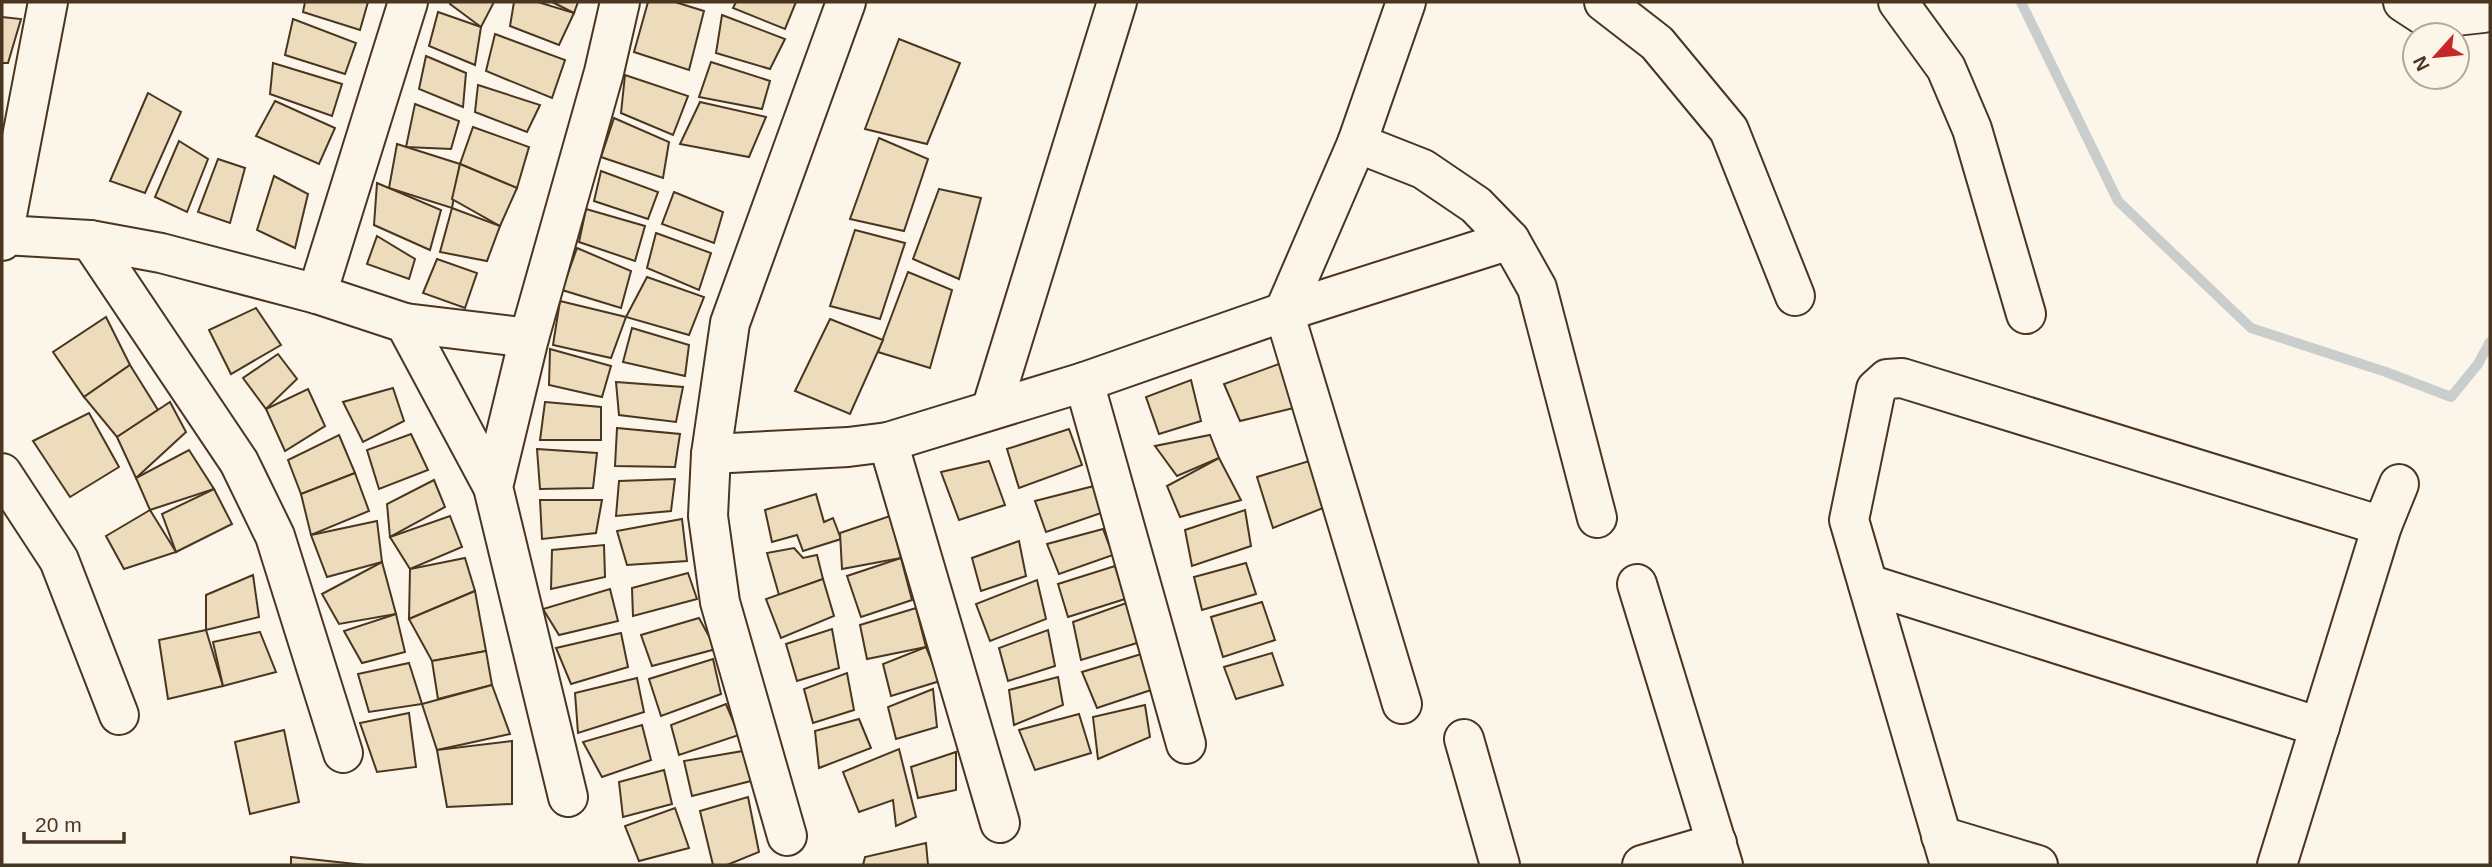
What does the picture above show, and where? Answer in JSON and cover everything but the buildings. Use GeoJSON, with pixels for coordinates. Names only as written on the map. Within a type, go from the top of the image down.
{"type":"FeatureCollection","features":[{"type":"Feature","properties":{"kind":"street"},"geometry":{"type":"LineString","coordinates":[[48,2],[3,238],[90,240],[161,253],[317,293],[405,323],[529,338]]}},
{"type":"Feature","properties":{"kind":"street"},"geometry":{"type":"LineString","coordinates":[[317,293],[408,2]]}},
{"type":"Feature","properties":{"kind":"street"},"geometry":{"type":"LineString","coordinates":[[493,487],[529,338],[604,72],[620,2]]}},
{"type":"Feature","properties":{"kind":"street"},"geometry":{"type":"LineString","coordinates":[[787,836],[720,602],[708,516],[710,454],[730,323],[846,2]]}},
{"type":"Feature","properties":{"kind":"street"},"geometry":{"type":"LineString","coordinates":[[991,410],[1117,2]]}},
{"type":"Feature","properties":{"kind":"street"},"geometry":{"type":"LineString","coordinates":[[1402,704],[1284,312],[1357,143],[1406,2]]}},
{"type":"Feature","properties":{"kind":"street"},"geometry":{"type":"LineString","coordinates":[[1604,2],[1657,43],[1729,131],[1795,296]]}},
{"type":"Feature","properties":{"kind":"street"},"geometry":{"type":"LineString","coordinates":[[1898,2],[1946,68],[1972,129],[2026,314]]}},
{"type":"Feature","properties":{"kind":"street"},"geometry":{"type":"LineString","coordinates":[[2403,2],[2429,19],[2488,14]]}},
{"type":"Feature","properties":{"kind":"street"},"geometry":{"type":"LineString","coordinates":[[1357,143],[1423,169],[1476,205],[1510,240],[1537,288],[1597,517]]}},
{"type":"Feature","properties":{"kind":"street"},"geometry":{"type":"LineString","coordinates":[[90,240],[239,462],[275,536],[343,752]]}},
{"type":"Feature","properties":{"kind":"street"},"geometry":{"type":"LineString","coordinates":[[710,454],[848,447],[888,442],[1084,382],[1284,312],[1510,240]]}},
{"type":"Feature","properties":{"kind":"street"},"geometry":{"type":"LineString","coordinates":[[405,323],[493,487],[568,797]]}},
{"type":"Feature","properties":{"kind":"street"},"geometry":{"type":"LineString","coordinates":[[2038,865],[1946,850],[1849,520],[1876,388],[1887,379],[1902,378],[2382,526]]}},
{"type":"Feature","properties":{"kind":"street"},"geometry":{"type":"LineString","coordinates":[[1084,382],[1186,744]]}},
{"type":"Feature","properties":{"kind":"street"},"geometry":{"type":"LineString","coordinates":[[888,442],[1000,823]]}},
{"type":"Feature","properties":{"kind":"street"},"geometry":{"type":"LineString","coordinates":[[2,473],[59,559],[119,715]]}},
{"type":"Feature","properties":{"kind":"street"},"geometry":{"type":"LineString","coordinates":[[2277,865],[2382,526],[2399,484]]}},
{"type":"Feature","properties":{"kind":"street"},"geometry":{"type":"LineString","coordinates":[[1637,584],[1720,854],[1642,865]]}},
{"type":"Feature","properties":{"kind":"street"},"geometry":{"type":"LineString","coordinates":[[1868,584],[2320,727]]}},
{"type":"Feature","properties":{"kind":"street"},"geometry":{"type":"LineString","coordinates":[[1464,739],[1500,865]]}},
{"type":"Feature","properties":{"kind":"waterway"},"geometry":{"type":"LineString","coordinates":[[2021,2],[2118,201],[2251,328],[2386,372],[2451,397],[2478,364],[2490,342]]}}]}
